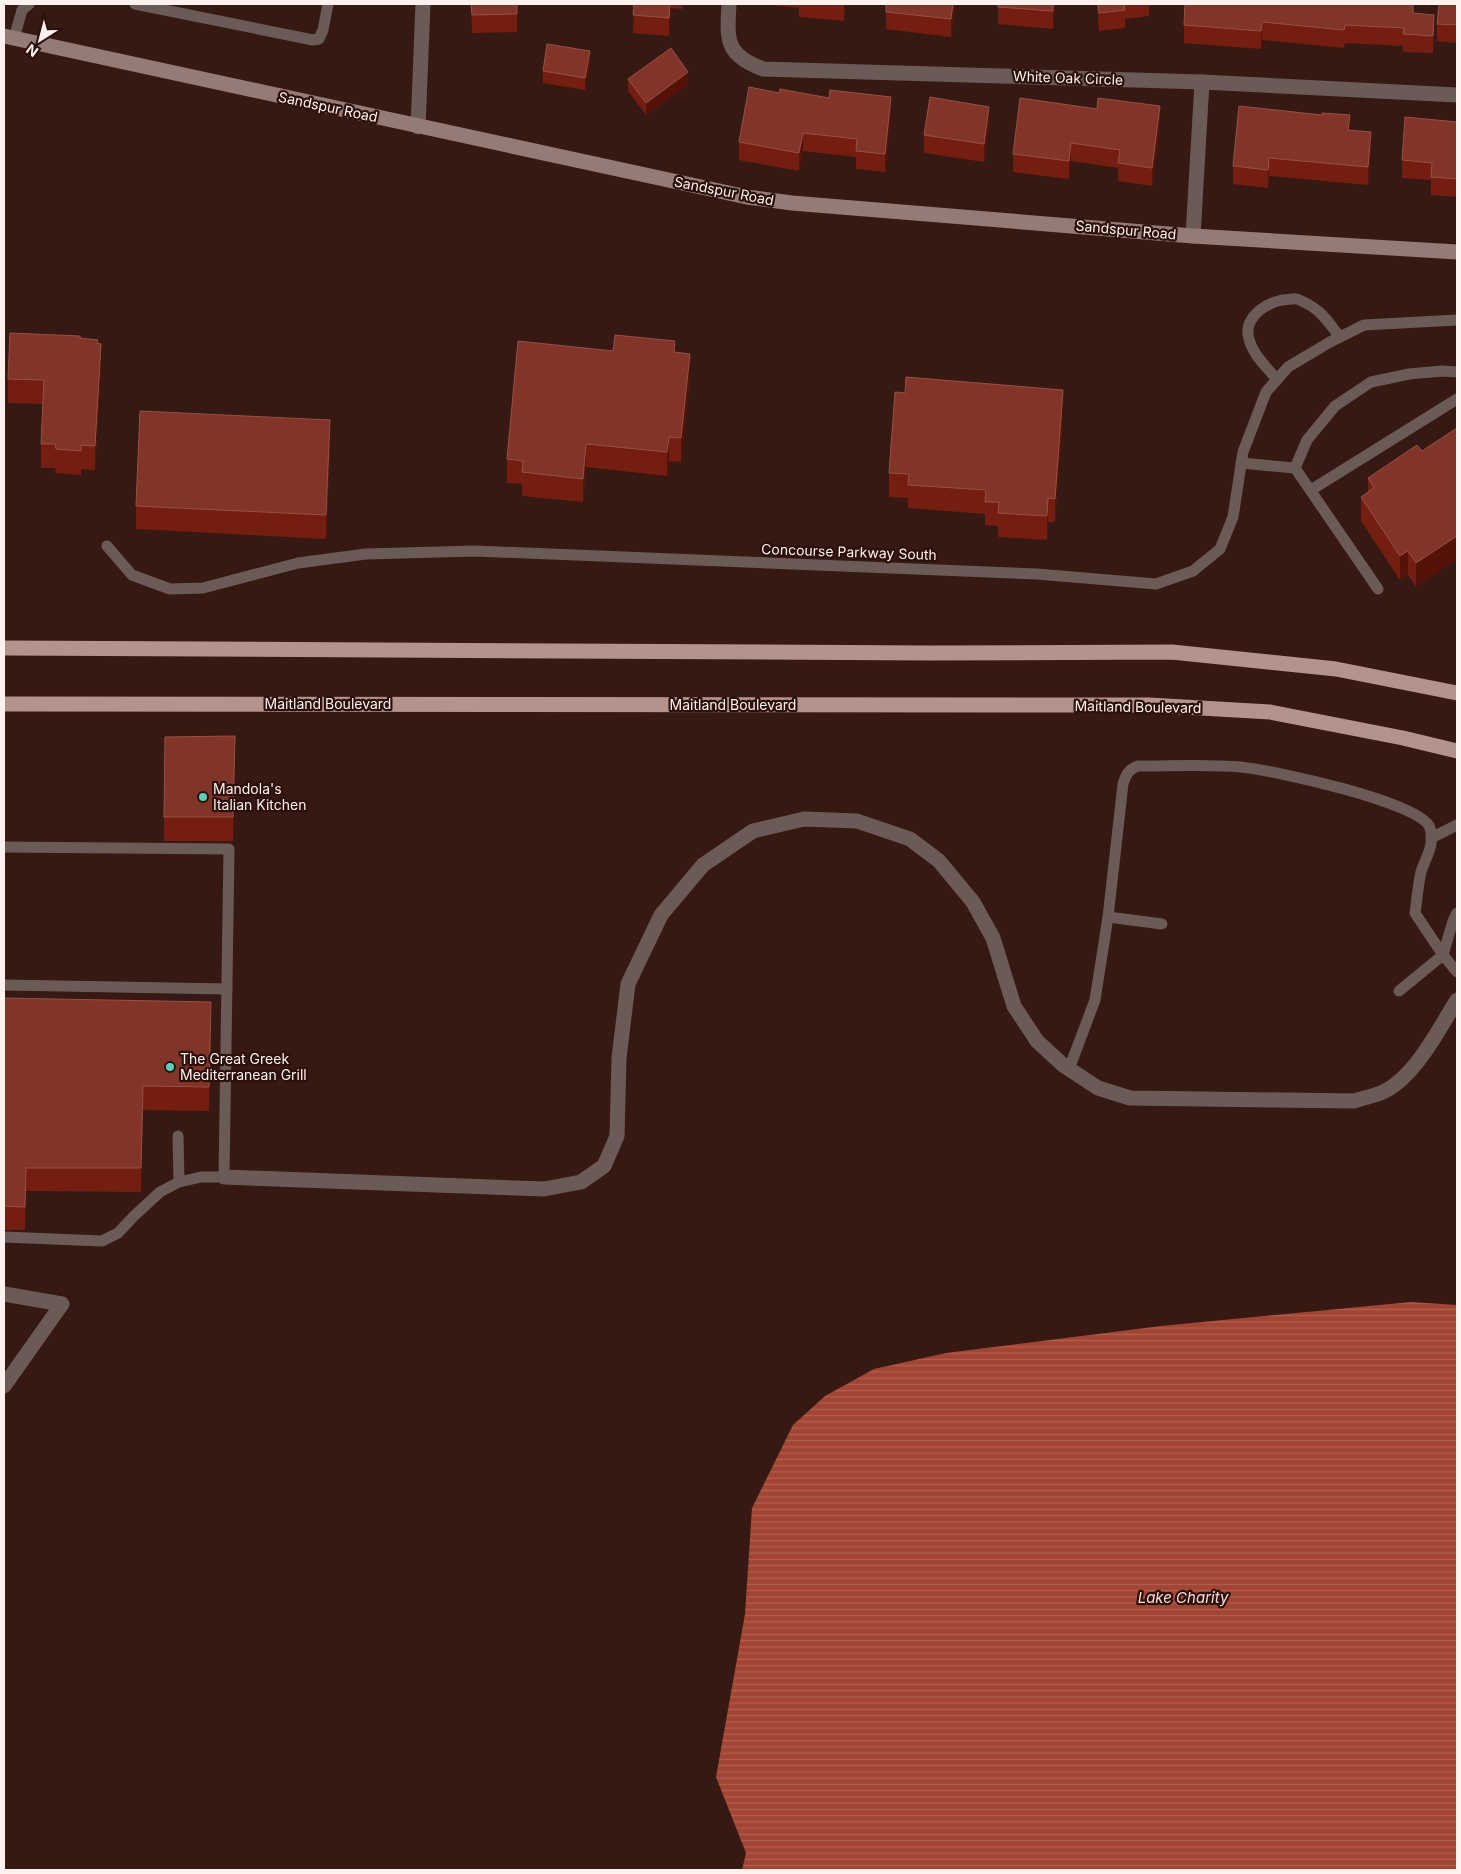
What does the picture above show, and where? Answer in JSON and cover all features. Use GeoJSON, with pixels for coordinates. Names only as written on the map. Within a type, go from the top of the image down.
{"type":"FeatureCollection","features":[{"type":"Feature","properties":{"kind":"main road"},"geometry":{"type":"LineString","coordinates":[[4,648],[919,653],[1172,652],[1336,669],[1457,693]]}},
{"type":"Feature","properties":{"kind":"main road","name":"Maitland Boulevard"},"geometry":{"type":"LineString","coordinates":[[4,704],[1149,705],[1270,712],[1457,751]]}},
{"type":"Feature","properties":{"kind":"street"},"geometry":{"type":"LineString","coordinates":[[418,127],[423,4]]}},
{"type":"Feature","properties":{"kind":"street","name":"White Oak Circle"},"geometry":{"type":"LineString","coordinates":[[729,4],[727,37],[734,52],[747,63],[763,69],[1202,82],[1457,96]]}},
{"type":"Feature","properties":{"kind":"street","name":"Sandspur Road"},"geometry":{"type":"LineString","coordinates":[[9,37],[418,127],[765,200],[1193,236],[1457,252]]}},
{"type":"Feature","properties":{"kind":"street"},"geometry":{"type":"LineString","coordinates":[[1193,236],[1202,82]]}},
{"type":"Feature","properties":{"kind":"street"},"geometry":{"type":"LineString","coordinates":[[224,1177],[544,1189],[582,1182],[604,1166],[617,1136],[619,1058],[628,984],[661,915],[703,866],[753,832],[804,819],[857,821],[910,839],[939,861],[973,902],[993,938],[1014,1006],[1037,1041],[1068,1069],[1098,1088],[1130,1098],[1354,1101],[1384,1092],[1406,1075],[1430,1044],[1457,1000]]}},
{"type":"Feature","properties":{"kind":"street"},"geometry":{"type":"LineString","coordinates":[[4,1294],[62,1304],[5,1383]]}},
{"type":"Feature","properties":{"kind":"lane"},"geometry":{"type":"LineString","coordinates":[[135,4],[313,40],[318,39],[322,34],[328,4]]}},
{"type":"Feature","properties":{"kind":"lane"},"geometry":{"type":"LineString","coordinates":[[9,37],[24,6]]}},
{"type":"Feature","properties":{"kind":"lane"},"geometry":{"type":"LineString","coordinates":[[1277,380],[1254,353],[1248,337],[1250,322],[1258,310],[1275,302],[1295,298],[1320,310],[1340,337]]}},
{"type":"Feature","properties":{"kind":"lane","name":"Concourse Parkway South"},"geometry":{"type":"LineString","coordinates":[[107,546],[132,575],[170,589],[204,588],[298,563],[366,554],[475,551],[1037,574],[1156,584],[1193,572],[1220,549],[1233,517],[1243,452],[1266,392],[1288,367],[1364,325],[1457,320]]}},
{"type":"Feature","properties":{"kind":"lane"},"geometry":{"type":"LineString","coordinates":[[1295,468],[1307,440],[1336,406],[1371,382],[1409,374],[1442,371],[1457,372]]}},
{"type":"Feature","properties":{"kind":"lane"},"geometry":{"type":"LineString","coordinates":[[1311,490],[1457,399]]}},
{"type":"Feature","properties":{"kind":"lane"},"geometry":{"type":"LineString","coordinates":[[1241,463],[1295,468],[1378,589]]}},
{"type":"Feature","properties":{"kind":"lane"},"geometry":{"type":"LineString","coordinates":[[1068,1069],[1095,1000],[1108,917],[1123,784],[1127,773],[1132,768],[1138,766],[1242,768],[1371,796],[1423,818],[1430,827],[1431,847],[1421,872],[1415,913],[1443,955],[1457,972]]}},
{"type":"Feature","properties":{"kind":"lane"},"geometry":{"type":"LineString","coordinates":[[1430,838],[1457,825]]}},
{"type":"Feature","properties":{"kind":"lane"},"geometry":{"type":"LineString","coordinates":[[4,847],[229,849],[224,1177],[201,1177],[179,1182],[160,1192],[118,1234],[102,1241],[4,1237]]}},
{"type":"Feature","properties":{"kind":"lane"},"geometry":{"type":"LineString","coordinates":[[1399,991],[1443,955],[1457,912]]}},
{"type":"Feature","properties":{"kind":"lane"},"geometry":{"type":"LineString","coordinates":[[1108,917],[1162,924]]}},
{"type":"Feature","properties":{"kind":"lane"},"geometry":{"type":"LineString","coordinates":[[4,986],[227,989]]}},
{"type":"Feature","properties":{"kind":"lane"},"geometry":{"type":"LineString","coordinates":[[178,1136],[179,1182]]}},
{"type":"Feature","properties":{"kind":"water","name":"Lake Charity"},"geometry":{"type":"Polygon","coordinates":[[[1411,1302],[1457,1305],[1457,1870],[742,1870],[746,1853],[716,1777],[745,1614],[752,1508],[793,1425],[825,1396],[874,1369],[946,1353],[1161,1326],[1411,1302]]]}},
{"type":"Feature","properties":{"kind":"building"},"geometry":{"type":"Polygon","coordinates":[[[471,4],[517,4],[517,14],[472,15],[471,4]]]}},
{"type":"Feature","properties":{"kind":"building"},"geometry":{"type":"Polygon","coordinates":[[[634,4],[670,4],[669,18],[633,15],[634,4]]]}},
{"type":"Feature","properties":{"kind":"building"},"geometry":{"type":"Polygon","coordinates":[[[886,4],[953,4],[951,19],[886,12],[886,4]]]}},
{"type":"Feature","properties":{"kind":"building"},"geometry":{"type":"Polygon","coordinates":[[[998,4],[1053,4],[1053,11],[998,7],[998,4]]]}},
{"type":"Feature","properties":{"kind":"building"},"geometry":{"type":"Polygon","coordinates":[[[1098,4],[1124,4],[1125,10],[1099,13],[1098,4]]]}},
{"type":"Feature","properties":{"kind":"building"},"geometry":{"type":"Polygon","coordinates":[[[1185,4],[1413,4],[1413,13],[1434,15],[1433,36],[1403,34],[1404,28],[1345,25],[1344,30],[1262,22],[1261,31],[1184,25],[1185,4]]]}},
{"type":"Feature","properties":{"kind":"building"},"geometry":{"type":"Polygon","coordinates":[[[1439,4],[1457,4],[1457,25],[1437,24],[1439,4]]]}},
{"type":"Feature","properties":{"kind":"building"},"geometry":{"type":"Polygon","coordinates":[[[547,44],[590,51],[585,78],[543,71],[547,44]]]}},
{"type":"Feature","properties":{"kind":"building"},"geometry":{"type":"Polygon","coordinates":[[[671,48],[688,72],[646,103],[628,79],[671,48]]]}},
{"type":"Feature","properties":{"kind":"building"},"geometry":{"type":"Polygon","coordinates":[[[749,87],[779,93],[780,89],[829,98],[830,90],[891,97],[885,154],[856,151],[857,139],[803,133],[799,153],[739,142],[749,87]]]}},
{"type":"Feature","properties":{"kind":"building"},"geometry":{"type":"Polygon","coordinates":[[[930,97],[989,107],[984,144],[924,135],[930,97]]]}},
{"type":"Feature","properties":{"kind":"building"},"geometry":{"type":"Polygon","coordinates":[[[1020,98],[1097,109],[1098,98],[1160,106],[1152,168],[1118,163],[1120,150],[1071,143],[1069,161],[1013,154],[1020,98]]]}},
{"type":"Feature","properties":{"kind":"building"},"geometry":{"type":"Polygon","coordinates":[[[1239,106],[1322,115],[1322,113],[1350,115],[1348,130],[1371,132],[1368,167],[1269,158],[1268,170],[1233,166],[1239,106]]]}},
{"type":"Feature","properties":{"kind":"building"},"geometry":{"type":"Polygon","coordinates":[[[1405,117],[1457,122],[1457,179],[1431,177],[1432,163],[1402,160],[1405,117]]]}},
{"type":"Feature","properties":{"kind":"building"},"geometry":{"type":"Polygon","coordinates":[[[10,333],[80,336],[80,338],[98,340],[97,343],[101,344],[95,446],[81,445],[81,451],[56,449],[55,444],[41,444],[44,380],[8,379],[10,333]]]}},
{"type":"Feature","properties":{"kind":"building"},"geometry":{"type":"Polygon","coordinates":[[[615,335],[675,341],[674,352],[690,354],[681,438],[669,437],[667,452],[586,444],[583,479],[522,472],[523,461],[507,459],[518,341],[613,351],[615,335]]]}},
{"type":"Feature","properties":{"kind":"building"},"geometry":{"type":"Polygon","coordinates":[[[906,377],[1063,390],[1055,499],[1048,498],[1047,516],[998,513],[999,502],[985,502],[986,490],[908,485],[909,474],[889,473],[895,392],[905,393],[906,377]]]}},
{"type":"Feature","properties":{"kind":"building"},"geometry":{"type":"Polygon","coordinates":[[[140,411],[330,420],[326,515],[136,506],[140,411]]]}},
{"type":"Feature","properties":{"kind":"building"},"geometry":{"type":"Polygon","coordinates":[[[1457,428],[1457,536],[1416,563],[1408,551],[1400,556],[1361,497],[1374,488],[1368,478],[1417,445],[1422,451],[1457,428]]]}},
{"type":"Feature","properties":{"kind":"building"},"geometry":{"type":"Polygon","coordinates":[[[235,736],[233,817],[164,817],[165,737],[235,736]]]}},
{"type":"Feature","properties":{"kind":"building"},"geometry":{"type":"Polygon","coordinates":[[[4,998],[211,1002],[209,1087],[143,1086],[141,1168],[26,1168],[25,1207],[4,1206],[4,998]]]}},
{"type":"Feature","properties":{"kind":"place","name":"Mandola's Italian Kitchen"},"geometry":{"type":"Point","coordinates":[203,797]}},
{"type":"Feature","properties":{"kind":"place","name":"The Great Greek Mediterranean Grill"},"geometry":{"type":"Point","coordinates":[170,1067]}}]}
